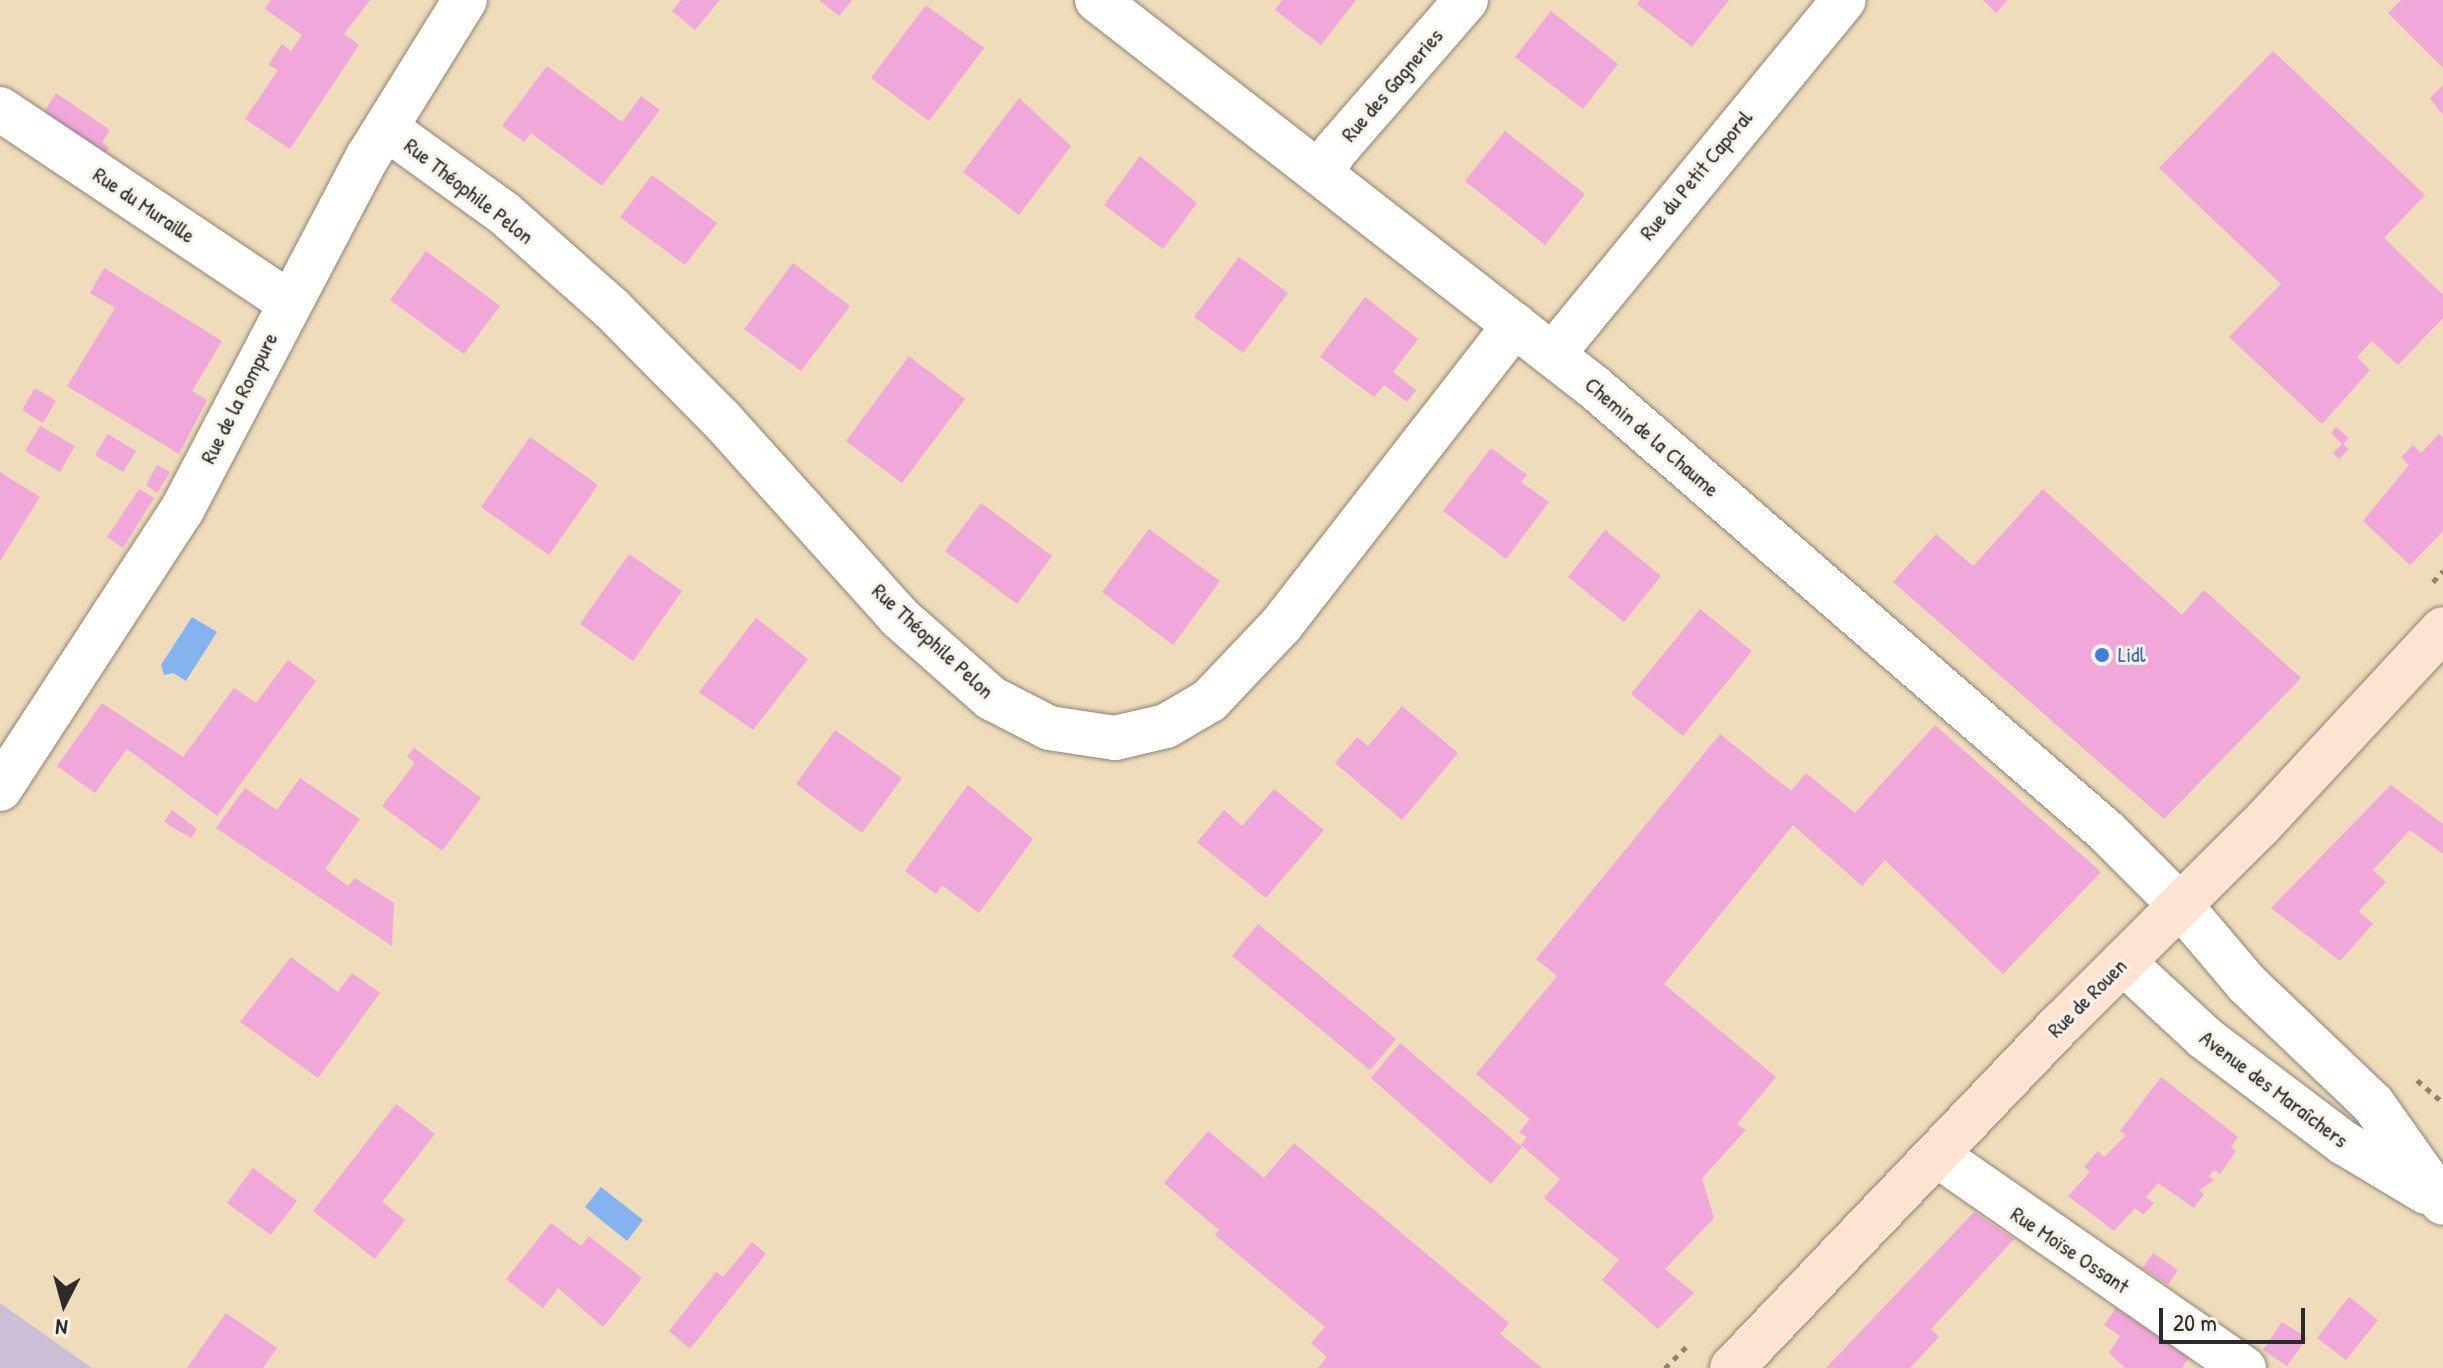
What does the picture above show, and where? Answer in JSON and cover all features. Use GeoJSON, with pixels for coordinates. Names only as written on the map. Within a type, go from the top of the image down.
{"type":"FeatureCollection","features":[{"type":"Feature","properties":{"kind":"main road","name":"Rue de Rouen"},"geometry":{"type":"LineString","coordinates":[[1732,1368],[2443,629]]}},
{"type":"Feature","properties":{"kind":"street","name":"Rue de la Rompure"},"geometry":{"type":"LineString","coordinates":[[0,789],[182,510],[288,302],[386,128],[465,0]]}},
{"type":"Feature","properties":{"kind":"street","name":"Chemin de la Chaume"},"geometry":{"type":"LineString","coordinates":[[1097,0],[1553,354],[2106,831],[2180,905]]}},
{"type":"Feature","properties":{"kind":"street","name":"Rue des Gagneries"},"geometry":{"type":"LineString","coordinates":[[1322,174],[1334,152],[1466,0]]}},
{"type":"Feature","properties":{"kind":"street","name":"Rue du Petit Caporal"},"geometry":{"type":"LineString","coordinates":[[1553,354],[1844,0]]}},
{"type":"Feature","properties":{"kind":"street","name":"Rue du Muraille"},"geometry":{"type":"LineString","coordinates":[[0,109],[288,302]]}},
{"type":"Feature","properties":{"kind":"street","name":"Rue Théophile Pelon"},"geometry":{"type":"LineString","coordinates":[[386,128],[504,213],[612,309],[721,419],[899,617],[991,698],[1049,728],[1115,738],[1166,726],[1209,701],[1282,624],[1515,325]]}},
{"type":"Feature","properties":{"kind":"street","name":"Avenue des Maraîchers"},"geometry":{"type":"LineString","coordinates":[[2180,905],[2247,984],[2373,1104],[2441,1201]]}},
{"type":"Feature","properties":{"kind":"street","name":"Avenue des Maraîchers"},"geometry":{"type":"LineString","coordinates":[[2123,962],[2205,1038],[2344,1143],[2441,1201]]}},
{"type":"Feature","properties":{"kind":"street","name":"Rue Moïse Ossant"},"geometry":{"type":"LineString","coordinates":[[1937,1155],[2244,1368]]}},
{"type":"Feature","properties":{"kind":"shaded area"},"geometry":{"type":"Polygon","coordinates":[[[0,1303],[92,1368],[0,1368],[0,1303]]]}},
{"type":"Feature","properties":{"kind":"water"},"geometry":{"type":"Polygon","coordinates":[[[192,617],[217,632],[186,681],[173,673],[164,675],[161,665],[192,617]]]}},
{"type":"Feature","properties":{"kind":"water"},"geometry":{"type":"Polygon","coordinates":[[[601,1187],[643,1220],[627,1241],[585,1207],[601,1187]]]}},
{"type":"Feature","properties":{"kind":"building"},"geometry":{"type":"Polygon","coordinates":[[[271,0],[370,0],[344,34],[359,45],[290,149],[245,119],[278,70],[268,65],[282,44],[291,51],[302,35],[265,9],[271,0]]]}},
{"type":"Feature","properties":{"kind":"building"},"geometry":{"type":"Polygon","coordinates":[[[681,0],[720,0],[695,30],[672,11],[681,0]]]}},
{"type":"Feature","properties":{"kind":"building"},"geometry":{"type":"Polygon","coordinates":[[[819,0],[852,0],[839,16],[819,0]]]}},
{"type":"Feature","properties":{"kind":"building"},"geometry":{"type":"Polygon","coordinates":[[[1282,0],[1356,0],[1321,45],[1275,10],[1282,0]]]}},
{"type":"Feature","properties":{"kind":"building"},"geometry":{"type":"Polygon","coordinates":[[[1640,0],[1729,0],[1692,47],[1637,4],[1640,0]]]}},
{"type":"Feature","properties":{"kind":"building"},"geometry":{"type":"Polygon","coordinates":[[[1983,0],[2008,0],[1996,13],[1983,0]]]}},
{"type":"Feature","properties":{"kind":"building"},"geometry":{"type":"Polygon","coordinates":[[[2401,0],[2443,0],[2443,68],[2388,13],[2401,0]]]}},
{"type":"Feature","properties":{"kind":"building"},"geometry":{"type":"Polygon","coordinates":[[[926,5],[984,48],[929,121],[871,78],[926,5]]]}},
{"type":"Feature","properties":{"kind":"building"},"geometry":{"type":"Polygon","coordinates":[[[1551,11],[1618,64],[1583,109],[1515,57],[1551,11]]]}},
{"type":"Feature","properties":{"kind":"building"},"geometry":{"type":"Polygon","coordinates":[[[2273,51],[2425,195],[2384,238],[2443,295],[2443,318],[2398,365],[2372,341],[2357,357],[2370,370],[2322,424],[2229,337],[2281,284],[2159,168],[2273,51]]]}},
{"type":"Feature","properties":{"kind":"building"},"geometry":{"type":"Polygon","coordinates":[[[547,66],[622,122],[641,96],[660,110],[602,186],[531,133],[524,142],[502,126],[547,66]]]}},
{"type":"Feature","properties":{"kind":"building"},"geometry":{"type":"Polygon","coordinates":[[[2443,85],[2443,115],[2430,98],[2443,85]]]}},
{"type":"Feature","properties":{"kind":"building"},"geometry":{"type":"Polygon","coordinates":[[[56,93],[110,130],[102,142],[109,148],[105,154],[44,112],[56,93]]]}},
{"type":"Feature","properties":{"kind":"building"},"geometry":{"type":"Polygon","coordinates":[[[1019,98],[1071,146],[1019,215],[963,172],[1019,98]]]}},
{"type":"Feature","properties":{"kind":"building"},"geometry":{"type":"Polygon","coordinates":[[[1505,131],[1585,194],[1545,245],[1465,181],[1505,131]]]}},
{"type":"Feature","properties":{"kind":"building"},"geometry":{"type":"Polygon","coordinates":[[[1140,156],[1197,203],[1163,249],[1104,205],[1140,156]]]}},
{"type":"Feature","properties":{"kind":"building"},"geometry":{"type":"Polygon","coordinates":[[[652,175],[717,223],[685,265],[620,217],[652,175]]]}},
{"type":"Feature","properties":{"kind":"building"},"geometry":{"type":"Polygon","coordinates":[[[426,251],[500,306],[464,354],[390,300],[426,251]]]}},
{"type":"Feature","properties":{"kind":"building"},"geometry":{"type":"Polygon","coordinates":[[[1239,257],[1288,293],[1243,353],[1194,317],[1239,257]]]}},
{"type":"Feature","properties":{"kind":"building"},"geometry":{"type":"Polygon","coordinates":[[[793,263],[850,306],[801,371],[744,329],[793,263]]]}},
{"type":"Feature","properties":{"kind":"building"},"geometry":{"type":"Polygon","coordinates":[[[104,268],[222,341],[192,391],[207,400],[179,454],[67,386],[115,308],[90,293],[104,268]]]}},
{"type":"Feature","properties":{"kind":"building"},"geometry":{"type":"Polygon","coordinates":[[[1365,297],[1418,339],[1393,372],[1416,390],[1407,402],[1384,385],[1374,397],[1320,357],[1365,297]]]}},
{"type":"Feature","properties":{"kind":"building"},"geometry":{"type":"Polygon","coordinates":[[[909,356],[965,399],[902,483],[846,441],[909,356]]]}},
{"type":"Feature","properties":{"kind":"building"},"geometry":{"type":"Polygon","coordinates":[[[35,388],[56,401],[43,423],[22,410],[35,388]]]}},
{"type":"Feature","properties":{"kind":"building"},"geometry":{"type":"Polygon","coordinates":[[[40,426],[75,446],[60,472],[25,451],[40,426]]]}},
{"type":"Feature","properties":{"kind":"building"},"geometry":{"type":"Polygon","coordinates":[[[2336,427],[2349,438],[2343,444],[2349,449],[2339,459],[2333,453],[2342,444],[2331,433],[2336,427]]]}},
{"type":"Feature","properties":{"kind":"building"},"geometry":{"type":"Polygon","coordinates":[[[108,434],[136,451],[123,472],[95,455],[108,434]]]}},
{"type":"Feature","properties":{"kind":"building"},"geometry":{"type":"Polygon","coordinates":[[[2439,434],[2443,438],[2443,531],[2410,565],[2363,521],[2409,465],[2401,457],[2413,445],[2421,453],[2439,434]]]}},
{"type":"Feature","properties":{"kind":"building"},"geometry":{"type":"Polygon","coordinates":[[[530,437],[598,485],[549,555],[481,507],[530,437]]]}},
{"type":"Feature","properties":{"kind":"building"},"geometry":{"type":"Polygon","coordinates":[[[1491,448],[1527,475],[1521,482],[1549,502],[1506,559],[1443,511],[1491,448]]]}},
{"type":"Feature","properties":{"kind":"building"},"geometry":{"type":"Polygon","coordinates":[[[157,465],[170,472],[157,493],[146,485],[157,465]]]}},
{"type":"Feature","properties":{"kind":"building"},"geometry":{"type":"Polygon","coordinates":[[[0,472],[40,497],[0,561],[0,472]]]}},
{"type":"Feature","properties":{"kind":"building"},"geometry":{"type":"Polygon","coordinates":[[[139,489],[154,498],[123,548],[107,537],[139,489]]]}},
{"type":"Feature","properties":{"kind":"building"},"geometry":{"type":"Polygon","coordinates":[[[2043,489],[2182,615],[2204,590],[2301,678],[2164,819],[1893,582],[1936,534],[1973,566],[2043,489]]]}},
{"type":"Feature","properties":{"kind":"building"},"geometry":{"type":"Polygon","coordinates":[[[981,503],[1052,556],[1017,604],[945,551],[981,503]]]}},
{"type":"Feature","properties":{"kind":"building"},"geometry":{"type":"Polygon","coordinates":[[[1149,529],[1220,581],[1173,645],[1102,592],[1149,529]]]}},
{"type":"Feature","properties":{"kind":"building"},"geometry":{"type":"Polygon","coordinates":[[[1605,530],[1661,576],[1624,622],[1568,577],[1605,530]]]}},
{"type":"Feature","properties":{"kind":"building"},"geometry":{"type":"Polygon","coordinates":[[[629,554],[682,591],[633,661],[580,624],[629,554]]]}},
{"type":"Feature","properties":{"kind":"building"},"geometry":{"type":"Polygon","coordinates":[[[1700,609],[1752,651],[1683,736],[1631,694],[1700,609]]]}},
{"type":"Feature","properties":{"kind":"building"},"geometry":{"type":"Polygon","coordinates":[[[756,618],[808,659],[753,730],[699,692],[756,618]]]}},
{"type":"Feature","properties":{"kind":"building"},"geometry":{"type":"Polygon","coordinates":[[[288,660],[316,681],[217,816],[127,749],[95,793],[57,766],[102,703],[183,757],[234,688],[256,703],[288,660]]]}},
{"type":"Feature","properties":{"kind":"building"},"geometry":{"type":"Polygon","coordinates":[[[1402,706],[1458,753],[1402,820],[1335,763],[1357,737],[1368,746],[1402,706]]]}},
{"type":"Feature","properties":{"kind":"building"},"geometry":{"type":"Polygon","coordinates":[[[1935,725],[2101,872],[2003,974],[1885,860],[1862,886],[1793,825],[1664,984],[1776,1077],[1737,1124],[1746,1130],[1702,1178],[1714,1218],[1665,1269],[1694,1293],[1658,1329],[1602,1280],[1619,1260],[1544,1198],[1560,1179],[1521,1145],[1527,1137],[1519,1132],[1530,1119],[1476,1074],[1557,976],[1536,959],[1720,734],[1791,791],[1806,773],[1855,813],[1935,725]]]}},
{"type":"Feature","properties":{"kind":"building"},"geometry":{"type":"Polygon","coordinates":[[[835,730],[902,778],[862,833],[796,784],[835,730]]]}},
{"type":"Feature","properties":{"kind":"building"},"geometry":{"type":"Polygon","coordinates":[[[414,748],[481,798],[442,851],[382,806],[415,763],[407,756],[414,748]]]}},
{"type":"Feature","properties":{"kind":"building"},"geometry":{"type":"Polygon","coordinates":[[[300,778],[360,819],[325,869],[348,886],[355,878],[394,903],[392,946],[216,828],[245,788],[277,810],[300,778]]]}},
{"type":"Feature","properties":{"kind":"building"},"geometry":{"type":"Polygon","coordinates":[[[968,785],[1033,839],[979,913],[942,885],[936,894],[905,871],[968,785]]]}},
{"type":"Feature","properties":{"kind":"building"},"geometry":{"type":"Polygon","coordinates":[[[2391,785],[2443,824],[2443,854],[2410,830],[2373,870],[2386,882],[2359,911],[2373,924],[2340,961],[2271,908],[2391,785]]]}},
{"type":"Feature","properties":{"kind":"building"},"geometry":{"type":"Polygon","coordinates":[[[1274,789],[1324,830],[1266,898],[1197,842],[1224,810],[1242,826],[1274,789]]]}},
{"type":"Feature","properties":{"kind":"building"},"geometry":{"type":"Polygon","coordinates":[[[172,810],[197,829],[191,838],[164,822],[172,810]]]}},
{"type":"Feature","properties":{"kind":"building"},"geometry":{"type":"Polygon","coordinates":[[[1258,924],[1396,1039],[1370,1070],[1232,956],[1258,924]]]}},
{"type":"Feature","properties":{"kind":"building"},"geometry":{"type":"Polygon","coordinates":[[[291,957],[338,992],[352,973],[380,993],[318,1078],[240,1022],[291,957]]]}},
{"type":"Feature","properties":{"kind":"building"},"geometry":{"type":"Polygon","coordinates":[[[1400,1043],[1522,1147],[1491,1184],[1371,1078],[1400,1043]]]}},
{"type":"Feature","properties":{"kind":"building"},"geometry":{"type":"Polygon","coordinates":[[[2161,1077],[2238,1137],[2231,1147],[2236,1151],[2220,1174],[2214,1170],[2209,1176],[2214,1180],[2199,1190],[2204,1194],[2194,1208],[2158,1183],[2146,1197],[2154,1203],[2143,1215],[2135,1208],[2114,1231],[2068,1196],[2090,1172],[2084,1167],[2098,1151],[2104,1157],[2126,1135],[2120,1131],[2161,1077]]]}},
{"type":"Feature","properties":{"kind":"building"},"geometry":{"type":"Polygon","coordinates":[[[396,1104],[435,1134],[382,1202],[405,1220],[375,1259],[313,1211],[396,1104]]]}},
{"type":"Feature","properties":{"kind":"building"},"geometry":{"type":"Polygon","coordinates":[[[1208,1131],[1264,1178],[1294,1143],[1509,1323],[1500,1334],[1542,1368],[1318,1368],[1327,1357],[1311,1343],[1325,1327],[1215,1235],[1219,1230],[1164,1183],[1208,1131]]]}},
{"type":"Feature","properties":{"kind":"building"},"geometry":{"type":"Polygon","coordinates":[[[253,1168],[297,1201],[271,1235],[227,1203],[253,1168]]]}},
{"type":"Feature","properties":{"kind":"building"},"geometry":{"type":"Polygon","coordinates":[[[1974,1212],[2014,1239],[1931,1329],[1939,1337],[1910,1368],[1826,1368],[1974,1212]]]}},
{"type":"Feature","properties":{"kind":"building"},"geometry":{"type":"Polygon","coordinates":[[[551,1223],[581,1246],[589,1236],[642,1278],[603,1327],[558,1288],[543,1308],[506,1279],[551,1223]]]}},
{"type":"Feature","properties":{"kind":"building"},"geometry":{"type":"Polygon","coordinates":[[[752,1242],[766,1254],[690,1349],[669,1331],[716,1272],[723,1277],[752,1242]]]}},
{"type":"Feature","properties":{"kind":"building"},"geometry":{"type":"Polygon","coordinates":[[[2153,1253],[2178,1270],[2168,1285],[2143,1268],[2153,1253]]]}},
{"type":"Feature","properties":{"kind":"building"},"geometry":{"type":"Polygon","coordinates":[[[2349,1297],[2378,1320],[2346,1360],[2317,1338],[2349,1297]]]}},
{"type":"Feature","properties":{"kind":"building"},"geometry":{"type":"Polygon","coordinates":[[[2116,1308],[2189,1358],[2182,1368],[2125,1368],[2109,1353],[2120,1336],[2104,1325],[2116,1308]]]}},
{"type":"Feature","properties":{"kind":"building"},"geometry":{"type":"Polygon","coordinates":[[[226,1313],[277,1348],[263,1368],[187,1368],[226,1313]]]}},
{"type":"Feature","properties":{"kind":"building"},"geometry":{"type":"Polygon","coordinates":[[[2282,1322],[2307,1338],[2287,1366],[2263,1350],[2282,1322]]]}},
{"type":"Feature","properties":{"kind":"place","name":"Lidl"},"geometry":{"type":"Point","coordinates":[2102,655]}}]}
